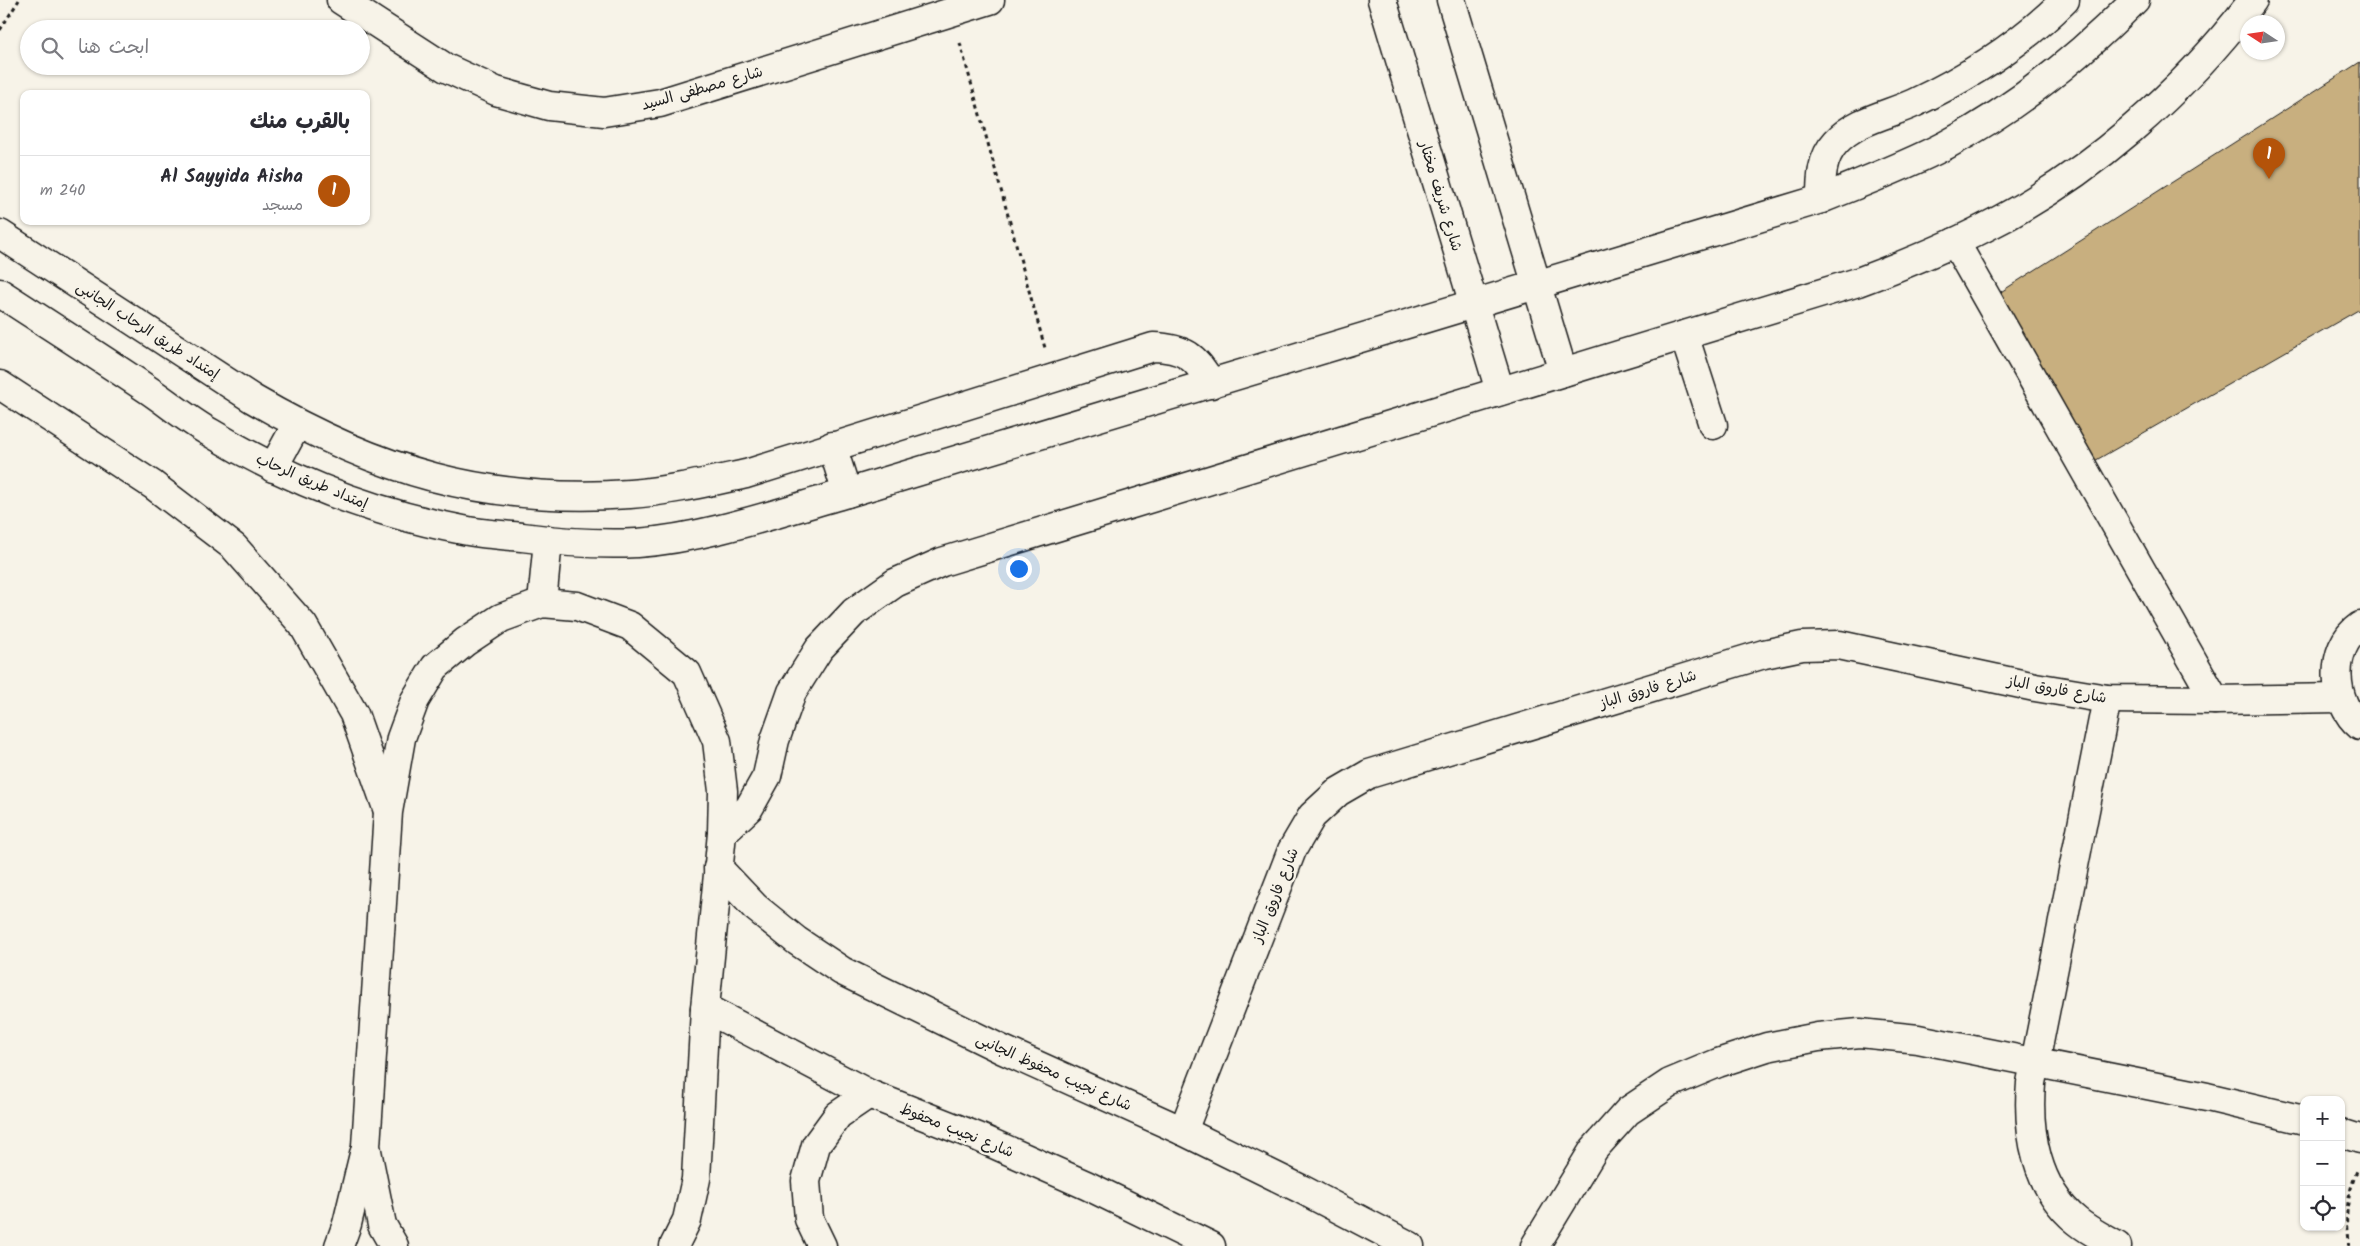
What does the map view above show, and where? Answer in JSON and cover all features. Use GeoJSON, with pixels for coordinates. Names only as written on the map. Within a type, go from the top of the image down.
{"type":"FeatureCollection","features":[{"type":"Feature","properties":{"kind":"street","name":"شارع مصطفى السيد"},"geometry":{"type":"LineString","coordinates":[[341,0],[446,68],[496,91],[549,106],[604,112],[660,103],[950,6],[990,0]]}},
{"type":"Feature","properties":{"kind":"street","name":"شارع شريف مختار"},"geometry":{"type":"LineString","coordinates":[[1382,0],[1500,391]]}},
{"type":"Feature","properties":{"kind":"street"},"geometry":{"type":"LineString","coordinates":[[1451,0],[1563,372]]}},
{"type":"Feature","properties":{"kind":"street"},"geometry":{"type":"LineString","coordinates":[[1821,199],[1821,169],[1836,142],[1860,124],[1912,104],[1962,78],[2009,47],[2064,0]]}},
{"type":"Feature","properties":{"kind":"street","name":"إمتداد طريق الرحاب"},"geometry":{"type":"LineString","coordinates":[[0,293],[146,388],[209,433],[273,468],[333,493],[388,512],[464,530],[548,540],[637,543],[673,538],[744,523],[1474,305],[1821,199],[1910,162],[1985,122],[2057,71],[2106,29],[2135,0]]}},
{"type":"Feature","properties":{"kind":"street"},"geometry":{"type":"LineString","coordinates":[[722,833],[749,808],[767,776],[775,740],[792,692],[819,649],[854,612],[895,583],[942,562],[1858,282],[1923,257],[1985,228],[2045,193],[2102,153],[2155,108],[2204,59],[2253,0]]}},
{"type":"Feature","properties":{"kind":"street","name":"إمتداد طريق الرحاب الجانبى"},"geometry":{"type":"LineString","coordinates":[[0,234],[253,399],[297,424],[354,452],[409,471],[457,484],[515,493],[573,496],[631,494],[689,486],[746,474],[1153,346],[1172,347],[1189,355],[1202,367],[1211,384]]}},
{"type":"Feature","properties":{"kind":"street"},"geometry":{"type":"LineString","coordinates":[[1954,242],[2215,700]]}},
{"type":"Feature","properties":{"kind":"street"},"geometry":{"type":"LineString","coordinates":[[1684,335],[1712,425]]}},
{"type":"Feature","properties":{"kind":"street"},"geometry":{"type":"LineString","coordinates":[[0,385],[152,484],[234,547],[303,625],[354,714],[388,812]]}},
{"type":"Feature","properties":{"kind":"street"},"geometry":{"type":"LineString","coordinates":[[273,468],[297,424]]}},
{"type":"Feature","properties":{"kind":"street"},"geometry":{"type":"LineString","coordinates":[[832,446],[847,493]]}},
{"type":"Feature","properties":{"kind":"street"},"geometry":{"type":"LineString","coordinates":[[542,603],[548,540]]}},
{"type":"Feature","properties":{"kind":"street"},"geometry":{"type":"LineString","coordinates":[[339,1246],[347,1224],[366,1146],[388,812],[401,738],[415,700],[435,667],[465,642],[501,618],[542,603],[577,606],[630,626],[687,673],[717,742],[723,791],[722,833],[705,1008],[696,1179],[687,1220],[674,1246]]}},
{"type":"Feature","properties":{"kind":"street"},"geometry":{"type":"LineString","coordinates":[[2360,626],[2342,649],[2337,673],[2340,698],[2353,720],[2360,726]]}},
{"type":"Feature","properties":{"kind":"street","name":"شارع فاروق الباز"},"geometry":{"type":"LineString","coordinates":[[1183,1132],[1292,850],[1312,816],[1338,792],[1369,774],[1764,654],[1802,646],[1847,647],[2035,687],[2107,699],[2340,698]]}},
{"type":"Feature","properties":{"kind":"street"},"geometry":{"type":"LineString","coordinates":[[2107,699],[2031,1083],[2029,1124],[2039,1164],[2047,1183],[2061,1204],[2077,1221],[2117,1246]]}},
{"type":"Feature","properties":{"kind":"street","name":"شارع نجيب محفوظ الجانبى"},"geometry":{"type":"LineString","coordinates":[[718,868],[755,907],[797,941],[842,971],[1001,1049],[1183,1132],[1301,1189],[1410,1246]]}},
{"type":"Feature","properties":{"kind":"street","name":"شارع نجيب محفوظ"},"geometry":{"type":"LineString","coordinates":[[705,1008],[868,1094],[978,1137],[1086,1184],[1210,1246]]}},
{"type":"Feature","properties":{"kind":"street"},"geometry":{"type":"LineString","coordinates":[[1535,1246],[1594,1148],[1628,1111],[1670,1083],[1718,1063],[1767,1047],[1818,1037],[1860,1033],[1918,1039],[2207,1097],[2300,1119]]}},
{"type":"Feature","properties":{"kind":"street"},"geometry":{"type":"LineString","coordinates":[[822,1246],[809,1218],[806,1181],[816,1145],[838,1115],[868,1094]]}},
{"type":"Feature","properties":{"kind":"street"},"geometry":{"type":"LineString","coordinates":[[2345,1134],[2360,1139]]}},
{"type":"Feature","properties":{"kind":"street"},"geometry":{"type":"LineString","coordinates":[[366,1146],[382,1225],[394,1246]]}},
{"type":"Feature","properties":{"kind":"path"},"geometry":{"type":"LineString","coordinates":[[0,30],[19,0]]}},
{"type":"Feature","properties":{"kind":"path"},"geometry":{"type":"LineString","coordinates":[[950,6],[1054,377]]}},
{"type":"Feature","properties":{"kind":"path"},"geometry":{"type":"LineString","coordinates":[[2349,1246],[2346,1220],[2348,1200],[2353,1180],[2360,1165]]}},
{"type":"Feature","properties":{"kind":"building"},"geometry":{"type":"Polygon","coordinates":[[[2360,62],[2360,309],[2091,463],[1996,295],[2360,62]]]}},
{"type":"Feature","properties":{"kind":"place","name":"Al Sayyida Aisha"},"geometry":{"type":"Point","coordinates":[2269,179]}}]}
